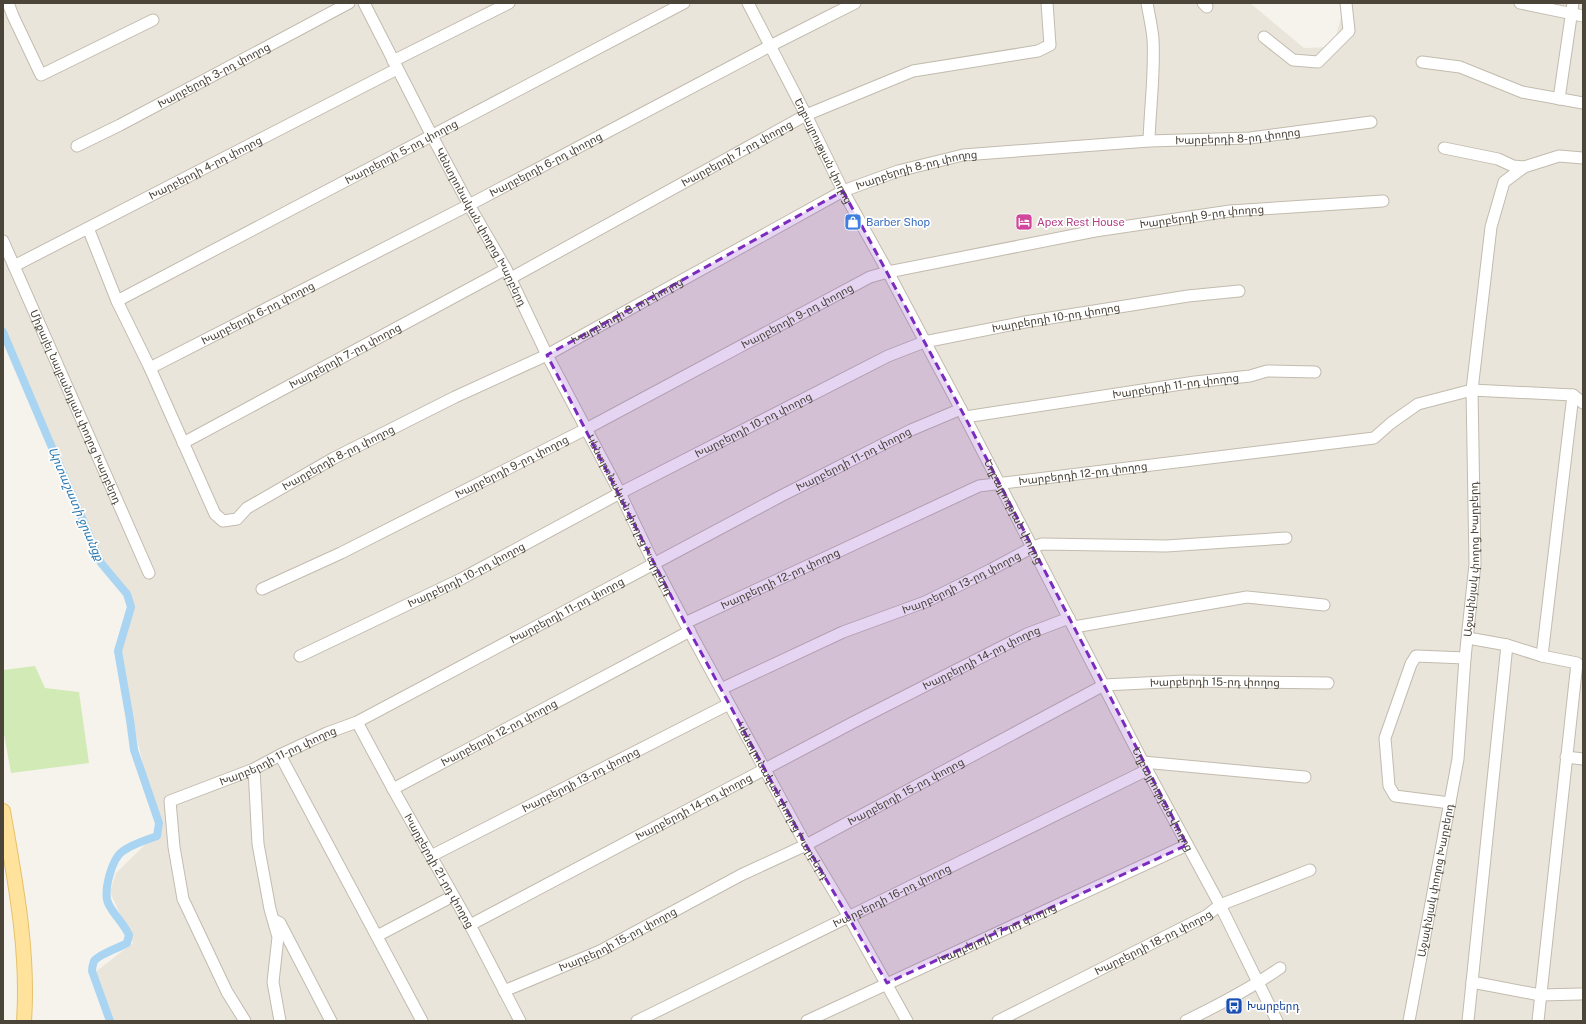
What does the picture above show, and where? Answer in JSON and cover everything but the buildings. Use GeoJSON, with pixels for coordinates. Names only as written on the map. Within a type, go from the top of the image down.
{"type":"FeatureCollection","features":[{"type":"Feature","properties":{"kind":"main road"},"geometry":{"type":"LineString","coordinates":[[3,811],[20,922],[24,961],[26,992],[24,1021]]}},
{"type":"Feature","properties":{"kind":"street"},"geometry":{"type":"LineString","coordinates":[[8,3],[41,75],[153,20]]}},
{"type":"Feature","properties":{"kind":"street","name":"Խարբերդի 3-րդ փողոց"},"geometry":{"type":"LineString","coordinates":[[77,146],[120,125],[349,3]]}},
{"type":"Feature","properties":{"kind":"street","name":"Կենտրոնական փողոց Խարբերդ"},"geometry":{"type":"LineString","coordinates":[[364,3],[469,205],[509,273],[547,355],[620,493],[654,564],[687,627],[806,845],[887,983],[907,1021]]}},
{"type":"Feature","properties":{"kind":"street","name":"Խարբերդի 4-րդ փողոց"},"geometry":{"type":"LineString","coordinates":[[14,266],[395,65],[509,3]]}},
{"type":"Feature","properties":{"kind":"street","name":"Խարբերդի 5-րդ փողոց"},"geometry":{"type":"LineString","coordinates":[[117,301],[684,3]]}},
{"type":"Feature","properties":{"kind":"street","name":"Եղբայրության փողոց"},"geometry":{"type":"LineString","coordinates":[[748,3],[806,115],[843,191],[963,413],[1145,766],[1220,905],[1277,1021]]}},
{"type":"Feature","properties":{"kind":"street","name":"Խարբերդի 6-րդ փողոց"},"geometry":{"type":"LineString","coordinates":[[150,368],[469,205],[770,46],[855,3]]}},
{"type":"Feature","properties":{"kind":"street","name":"Խարբերդի 7-րդ փողոց"},"geometry":{"type":"LineString","coordinates":[[183,443],[509,273],[806,115],[913,71],[1038,51],[1050,45],[1047,3]]}},
{"type":"Feature","properties":{"kind":"street"},"geometry":{"type":"LineString","coordinates":[[1147,3],[1153,38],[1153,72],[1149,141]]}},
{"type":"Feature","properties":{"kind":"street"},"geometry":{"type":"LineString","coordinates":[[1264,37],[1293,60],[1318,62],[1349,31],[1346,3]]}},
{"type":"Feature","properties":{"kind":"street"},"geometry":{"type":"LineString","coordinates":[[1520,3],[1576,11],[1559,99]]}},
{"type":"Feature","properties":{"kind":"street"},"geometry":{"type":"LineString","coordinates":[[1422,62],[1460,67],[1522,92],[1583,103]]}},
{"type":"Feature","properties":{"kind":"street","name":"Խարբերդի 8-րդ փողոց"},"geometry":{"type":"LineString","coordinates":[[88,228],[117,301],[150,368],[215,514],[223,521],[237,519],[247,508],[334,458],[455,397],[547,355],[843,191],[898,171],[963,155],[1149,141],[1250,138],[1371,122]]}},
{"type":"Feature","properties":{"kind":"street"},"geometry":{"type":"LineString","coordinates":[[1444,148],[1498,159],[1513,166],[1524,167]]}},
{"type":"Feature","properties":{"kind":"street","name":"Աջափնյակ փողոց Խարբերդ"},"geometry":{"type":"LineString","coordinates":[[1409,1021],[1458,759],[1465,658],[1475,564],[1472,390],[1491,226],[1504,182],[1524,167],[1560,156],[1583,158]]}},
{"type":"Feature","properties":{"kind":"street","name":"Խարբերդի 9-րդ փողոց"},"geometry":{"type":"LineString","coordinates":[[262,589],[348,550],[586,429],[870,277],[888,272],[1095,231],[1230,211],[1383,201]]}},
{"type":"Feature","properties":{"kind":"street","name":"Միքայել Նալբանդյան փողոց Խարբերդ"},"geometry":{"type":"LineString","coordinates":[[3,241],[149,573]]}},
{"type":"Feature","properties":{"kind":"street","name":"Խարբերդի 10-րդ փողոց"},"geometry":{"type":"LineString","coordinates":[[300,656],[461,579],[620,493],[888,356],[924,342],[1033,320],[1188,296],[1239,291]]}},
{"type":"Feature","properties":{"kind":"street","name":"Խարբերդի 11-րդ փողոց"},"geometry":{"type":"LineString","coordinates":[[245,1021],[227,992],[183,899],[174,847],[170,801],[254,770],[280,755],[326,733],[357,722],[781,496],[897,437],[963,413],[1250,376],[1267,371],[1315,372]]}},
{"type":"Feature","properties":{"kind":"street","name":"Խարբերդի 12-րդ փողոց"},"geometry":{"type":"LineString","coordinates":[[393,789],[687,627],[979,486],[1374,438],[1391,423],[1418,404],[1472,390],[1573,395]]}},
{"type":"Feature","properties":{"kind":"street"},"geometry":{"type":"LineString","coordinates":[[1573,395],[1583,403]]}},
{"type":"Feature","properties":{"kind":"street"},"geometry":{"type":"LineString","coordinates":[[1542,656],[1573,395]]}},
{"type":"Feature","properties":{"kind":"street","name":"Խարբերդի 13-րդ փողոց"},"geometry":{"type":"LineString","coordinates":[[721,689],[843,632],[925,602],[1033,547],[1042,544],[1166,546],[1286,538]]}},
{"type":"Feature","properties":{"kind":"street","name":"Խարբերդի 14-րդ փողոց"},"geometry":{"type":"LineString","coordinates":[[470,925],[766,770],[854,722],[1027,634],[1071,622],[1247,598],[1324,605]]}},
{"type":"Feature","properties":{"kind":"street"},"geometry":{"type":"LineString","coordinates":[[1468,638],[1507,645],[1542,656],[1576,663],[1538,1021]]}},
{"type":"Feature","properties":{"kind":"street"},"geometry":{"type":"LineString","coordinates":[[1468,1021],[1507,645]]}},
{"type":"Feature","properties":{"kind":"street"},"geometry":{"type":"LineString","coordinates":[[1450,803],[1395,796],[1389,786],[1384,738],[1411,664],[1416,656],[1465,658]]}},
{"type":"Feature","properties":{"kind":"street","name":"Խարբերդի 15-րդ փողոց"},"geometry":{"type":"LineString","coordinates":[[504,991],[600,951],[741,875],[806,845],[1104,686],[1185,681],[1328,683]]}},
{"type":"Feature","properties":{"kind":"street","name":"Խարբերդի 13-րդ փողոց"},"geometry":{"type":"LineString","coordinates":[[431,856],[729,704]]}},
{"type":"Feature","properties":{"kind":"street","name":"Խարբերդի 21-րդ փողոց"},"geometry":{"type":"LineString","coordinates":[[357,722],[470,925],[520,1021]]}},
{"type":"Feature","properties":{"kind":"street"},"geometry":{"type":"LineString","coordinates":[[280,755],[422,1021]]}},
{"type":"Feature","properties":{"kind":"street"},"geometry":{"type":"LineString","coordinates":[[1566,757],[1583,759]]}},
{"type":"Feature","properties":{"kind":"street"},"geometry":{"type":"LineString","coordinates":[[1145,766],[1305,776]]}},
{"type":"Feature","properties":{"kind":"street","name":"Խարբերդի 16-րդ փողոց"},"geometry":{"type":"LineString","coordinates":[[637,1021],[849,917],[1145,766]]}},
{"type":"Feature","properties":{"kind":"street"},"geometry":{"type":"LineString","coordinates":[[254,770],[258,844],[270,909],[278,937],[273,982],[280,1021]]}},
{"type":"Feature","properties":{"kind":"street","name":"Խարբերդի 17-րդ փողոց"},"geometry":{"type":"LineString","coordinates":[[807,1021],[1187,845]]}},
{"type":"Feature","properties":{"kind":"street","name":"Խարբերդի 18-րդ փողոց"},"geometry":{"type":"LineString","coordinates":[[998,1021],[1206,916],[1220,905],[1310,870]]}},
{"type":"Feature","properties":{"kind":"street"},"geometry":{"type":"LineString","coordinates":[[377,936],[453,896]]}},
{"type":"Feature","properties":{"kind":"street"},"geometry":{"type":"LineString","coordinates":[[273,920],[280,923],[331,1021]]}},
{"type":"Feature","properties":{"kind":"street"},"geometry":{"type":"LineString","coordinates":[[1186,1021],[1258,984],[1280,968]]}},
{"type":"Feature","properties":{"kind":"street"},"geometry":{"type":"LineString","coordinates":[[1472,982],[1540,995],[1581,994]]}},
{"type":"Feature","properties":{"kind":"highlighted area"},"geometry":{"type":"Polygon","coordinates":[[[843,191],[965,417],[1187,845],[887,983],[806,845],[685,623],[547,355],[843,191]]]}},
{"type":"Feature","properties":{"kind":"shaded area","name":"Խարբերդ"},"geometry":{"type":"Polygon","coordinates":[[[3,3],[1250,3],[1304,48],[1333,47],[1345,3],[1583,3],[1583,1021],[113,1021],[94,973],[133,943],[110,892],[116,873],[159,831],[116,651],[130,609],[127,594],[94,552],[3,328],[3,3]]]}},
{"type":"Feature","properties":{"kind":"green space"},"geometry":{"type":"Polygon","coordinates":[[[35,666],[45,688],[79,692],[89,763],[11,773],[3,728],[3,670],[35,666]]]}},
{"type":"Feature","properties":{"kind":"waterway","name":"Արտաշատի ջրանցք"},"geometry":{"type":"LineString","coordinates":[[3,332],[101,563],[127,594],[131,607],[118,651],[134,750],[159,823],[157,836],[139,842],[119,855],[112,868],[107,884],[107,900],[109,905],[129,935],[127,943],[100,956],[94,961],[92,971],[110,1021]]}},
{"type":"Feature","properties":{"kind":"place","name":"Barber Shop"},"geometry":{"type":"Point","coordinates":[853,222]}},
{"type":"Feature","properties":{"kind":"place","name":"Apex Rest House"},"geometry":{"type":"Point","coordinates":[1024,222]}},
{"type":"Feature","properties":{"kind":"place","name":"Խարբերդ"},"geometry":{"type":"Point","coordinates":[1234,1006]}}]}
